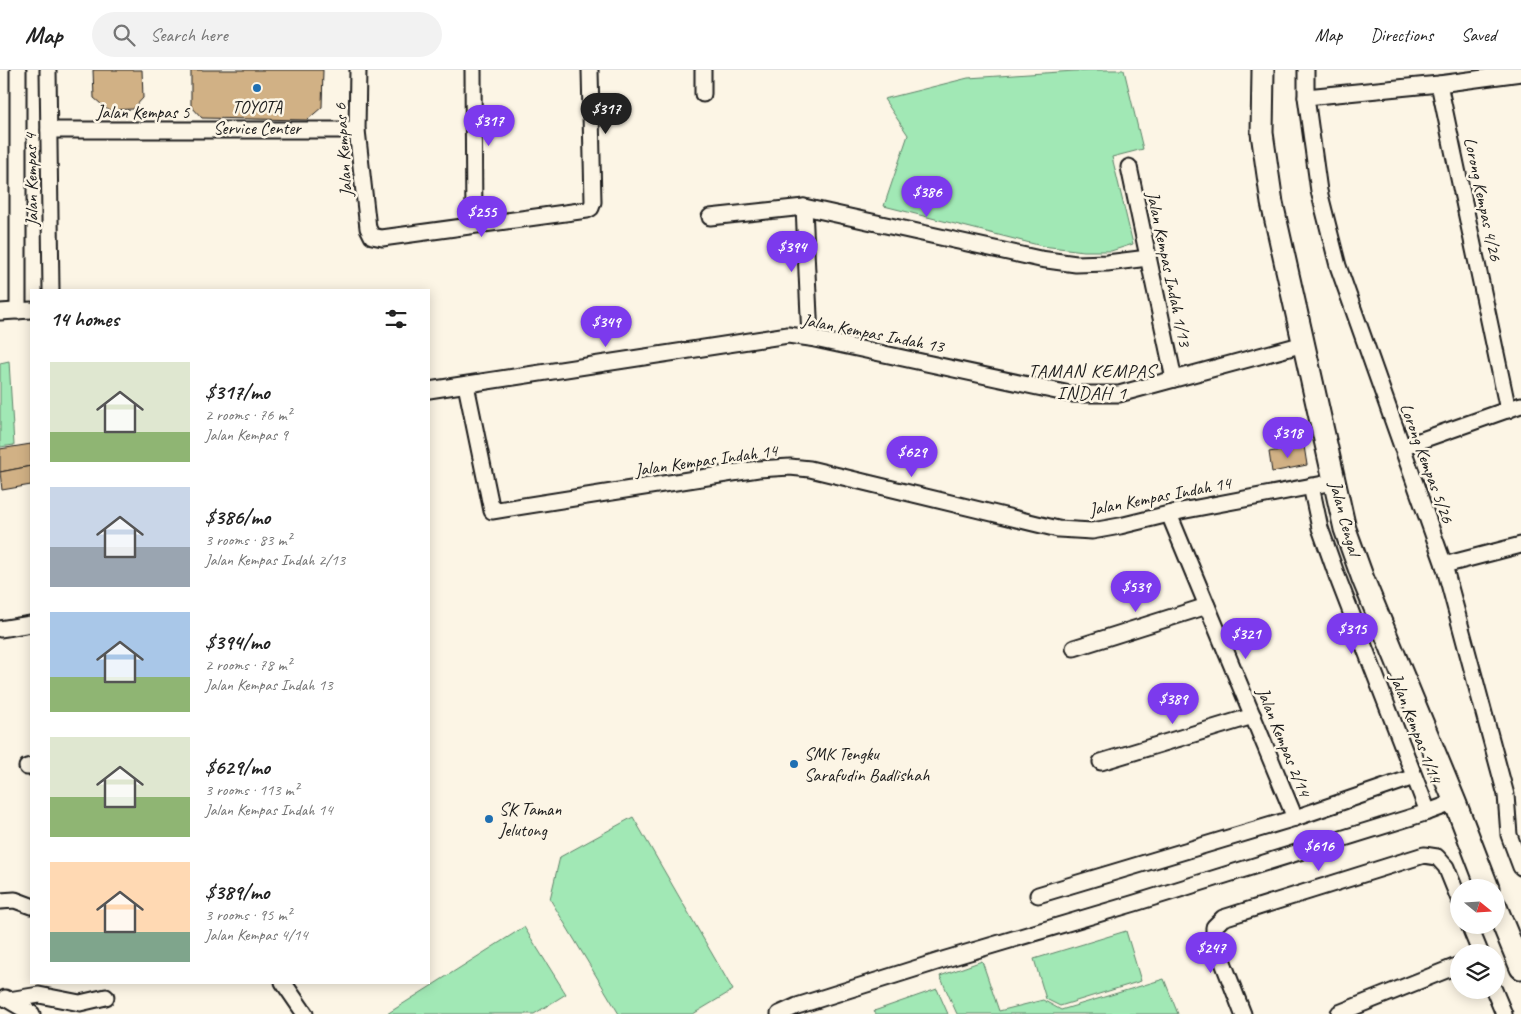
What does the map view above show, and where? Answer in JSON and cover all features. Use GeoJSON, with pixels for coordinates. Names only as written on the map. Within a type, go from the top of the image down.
{"type":"FeatureCollection","features":[{"type":"Feature","properties":{"kind":"street","name":"Jalan Kempas 4"},"geometry":{"type":"LineString","coordinates":[[18,70],[25,310]]}},
{"type":"Feature","properties":{"kind":"street","name":"Jalan Kempas 4"},"geometry":{"type":"LineString","coordinates":[[48,70],[51,289]]}},
{"type":"Feature","properties":{"kind":"street","name":"Jalan Kempas 6"},"geometry":{"type":"LineString","coordinates":[[358,70],[357,130],[368,228],[372,236],[382,238],[474,224]]}},
{"type":"Feature","properties":{"kind":"street"},"geometry":{"type":"LineString","coordinates":[[473,70],[474,224],[591,208],[593,202],[590,70]]}},
{"type":"Feature","properties":{"kind":"street"},"geometry":{"type":"LineString","coordinates":[[703,70],[703,94]]}},
{"type":"Feature","properties":{"kind":"street","name":"Jalan Cengal"},"geometry":{"type":"LineString","coordinates":[[1263,70],[1262,109],[1265,164],[1272,203],[1345,529],[1363,580],[1455,802],[1485,879]]}},
{"type":"Feature","properties":{"kind":"street","name":"Lorong Kempas 5/26"},"geometry":{"type":"LineString","coordinates":[[1306,70],[1306,97],[1319,190],[1338,266],[1444,565],[1506,794],[1509,835],[1521,867]]}},
{"type":"Feature","properties":{"kind":"street"},"geometry":{"type":"LineString","coordinates":[[1306,97],[1439,84],[1521,73]]}},
{"type":"Feature","properties":{"kind":"street","name":"Lorong Kempas 4/26"},"geometry":{"type":"LineString","coordinates":[[1439,84],[1514,407]]}},
{"type":"Feature","properties":{"kind":"street","name":"Jalan Kempas 5"},"geometry":{"type":"LineString","coordinates":[[49,130],[357,130]]}},
{"type":"Feature","properties":{"kind":"street","name":"Jalan Kempas Indah 1/13"},"geometry":{"type":"LineString","coordinates":[[1129,167],[1174,379]]}},
{"type":"Feature","properties":{"kind":"street"},"geometry":{"type":"LineString","coordinates":[[710,217],[804,207],[1049,260],[1076,264],[1108,263],[1148,258]]}},
{"type":"Feature","properties":{"kind":"street"},"geometry":{"type":"LineString","coordinates":[[804,207],[810,338]]}},
{"type":"Feature","properties":{"kind":"street"},"geometry":{"type":"LineString","coordinates":[[0,312],[25,310]]}},
{"type":"Feature","properties":{"kind":"street","name":"Jalan Kempas Indah 13"},"geometry":{"type":"LineString","coordinates":[[430,390],[788,335],[810,338],[1070,394],[1119,394],[1304,344]]}},
{"type":"Feature","properties":{"kind":"street","name":"Jalan Kempas Indah 14"},"geometry":{"type":"LineString","coordinates":[[466,385],[492,511],[758,469],[790,467],[810,470],[1058,529],[1092,530],[1120,526],[1169,514],[1334,482]]}},
{"type":"Feature","properties":{"kind":"street"},"geometry":{"type":"LineString","coordinates":[[1402,447],[1514,407]]}},
{"type":"Feature","properties":{"kind":"street","name":"Jalan Kempas 1/14"},"geometry":{"type":"LineString","coordinates":[[1311,486],[1320,528],[1337,576],[1428,812]]}},
{"type":"Feature","properties":{"kind":"street","name":"Jalan Kempas 2/14"},"geometry":{"type":"LineString","coordinates":[[1169,514],[1295,818]]}},
{"type":"Feature","properties":{"kind":"street"},"geometry":{"type":"LineString","coordinates":[[1444,565],[1521,545]]}},
{"type":"Feature","properties":{"kind":"street"},"geometry":{"type":"LineString","coordinates":[[1074,648],[1208,606]]}},
{"type":"Feature","properties":{"kind":"street"},"geometry":{"type":"LineString","coordinates":[[0,630],[30,624]]}},
{"type":"Feature","properties":{"kind":"street"},"geometry":{"type":"LineString","coordinates":[[1101,762],[1253,716]]}},
{"type":"Feature","properties":{"kind":"street"},"geometry":{"type":"LineString","coordinates":[[1038,896],[1295,818],[1414,777]]}},
{"type":"Feature","properties":{"kind":"street"},"geometry":{"type":"LineString","coordinates":[[779,1014],[797,1006],[923,966],[1135,904],[1455,802]]}},
{"type":"Feature","properties":{"kind":"street"},"geometry":{"type":"LineString","coordinates":[[1243,1014],[1214,939],[1214,927],[1223,918],[1424,855],[1436,857],[1446,866],[1451,879]]}},
{"type":"Feature","properties":{"kind":"street"},"geometry":{"type":"LineString","coordinates":[[0,901],[15,900],[30,906]]}},
{"type":"Feature","properties":{"kind":"street"},"geometry":{"type":"LineString","coordinates":[[1505,929],[1521,968]]}},
{"type":"Feature","properties":{"kind":"street"},"geometry":{"type":"LineString","coordinates":[[1339,1013],[1450,969]]}},
{"type":"Feature","properties":{"kind":"street"},"geometry":{"type":"LineString","coordinates":[[284,984],[305,1014]]}},
{"type":"Feature","properties":{"kind":"street"},"geometry":{"type":"LineString","coordinates":[[4,998],[39,995],[80,1003],[106,996]]}},
{"type":"Feature","properties":{"kind":"street"},"geometry":{"type":"LineString","coordinates":[[4,998],[32,1014]]}},
{"type":"Feature","properties":{"kind":"street"},"geometry":{"type":"LineString","coordinates":[[1498,999],[1504,1014]]}},
{"type":"Feature","properties":{"kind":"green space"},"geometry":{"type":"Polygon","coordinates":[[[1090,70],[1124,70],[1143,149],[1112,157],[1133,244],[1111,251],[1084,251],[1042,246],[884,206],[908,135],[884,99],[968,78],[1090,70]]]}},
{"type":"Feature","properties":{"kind":"green space"},"geometry":{"type":"Polygon","coordinates":[[[9,361],[14,445],[0,447],[0,363],[9,361]]]}},
{"type":"Feature","properties":{"kind":"green space"},"geometry":{"type":"Polygon","coordinates":[[[633,817],[733,990],[693,1014],[619,1014],[550,899],[560,857],[633,817]]]}},
{"type":"Feature","properties":{"kind":"green space"},"geometry":{"type":"Polygon","coordinates":[[[524,927],[566,994],[534,1014],[387,1014],[524,927]]]}},
{"type":"Feature","properties":{"kind":"green space"},"geometry":{"type":"Polygon","coordinates":[[[1126,931],[1141,981],[1060,1006],[1046,999],[1034,959],[1126,931]]]}},
{"type":"Feature","properties":{"kind":"green space"},"geometry":{"type":"Polygon","coordinates":[[[982,961],[999,1011],[1043,1000],[1061,1010],[1164,979],[1178,1014],[957,1014],[940,976],[982,961]]]}},
{"type":"Feature","properties":{"kind":"green space"},"geometry":{"type":"Polygon","coordinates":[[[937,989],[948,1014],[876,1014],[874,1011],[937,989]]]}},
{"type":"Feature","properties":{"kind":"building"},"geometry":{"type":"Polygon","coordinates":[[[93,70],[142,70],[143,98],[133,109],[108,110],[94,98],[93,70]]]}},
{"type":"Feature","properties":{"kind":"building","name":"TOYOTA Service Center"},"geometry":{"type":"Polygon","coordinates":[[[191,70],[323,70],[322,107],[307,120],[202,118],[191,106],[191,70]]]}},
{"type":"Feature","properties":{"kind":"building"},"geometry":{"type":"Polygon","coordinates":[[[30,444],[30,466],[0,472],[0,449],[30,444]]]}},
{"type":"Feature","properties":{"kind":"building"},"geometry":{"type":"Polygon","coordinates":[[[1304,446],[1307,465],[1272,472],[1269,452],[1304,446]]]}},
{"type":"Feature","properties":{"kind":"building"},"geometry":{"type":"Polygon","coordinates":[[[30,466],[30,485],[2,490],[0,472],[30,466]]]}},
{"type":"Feature","properties":{"kind":"place","name":"TOYOTA Service Center"},"geometry":{"type":"Point","coordinates":[257,88]}},
{"type":"Feature","properties":{"kind":"place","name":"SMK Tengku Sarafudin Badlishah"},"geometry":{"type":"Point","coordinates":[794,764]}},
{"type":"Feature","properties":{"kind":"place","name":"SK Taman Jelutong"},"geometry":{"type":"Point","coordinates":[489,819]}},
{"type":"Feature","properties":{"kind":"district","name":"TAMAN KEMPAS INDAH 1"},"geometry":{"type":"Point","coordinates":[1092,382]}}]}
